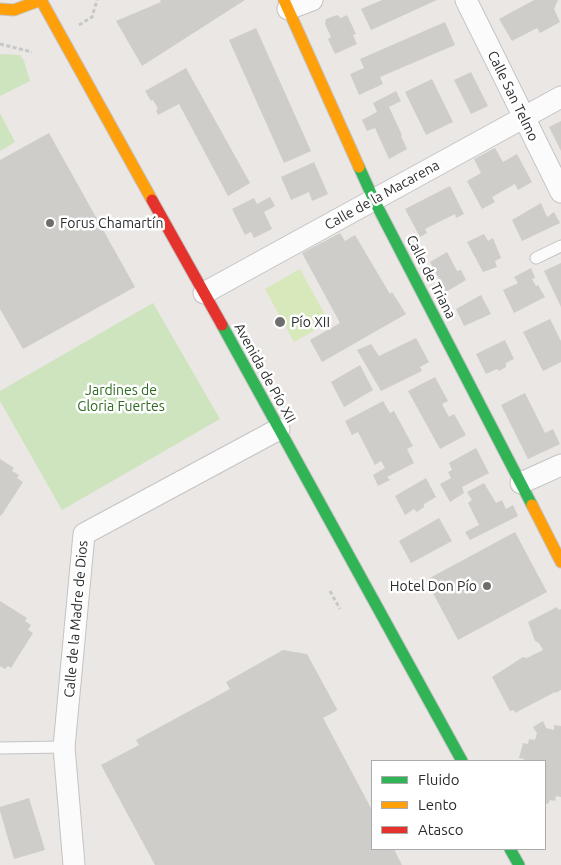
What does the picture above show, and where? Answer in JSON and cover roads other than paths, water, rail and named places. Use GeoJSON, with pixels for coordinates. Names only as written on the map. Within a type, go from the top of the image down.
{"type":"FeatureCollection","features":[{"type":"Feature","properties":{"kind":"main road"},"geometry":{"type":"LineString","coordinates":[[0,9],[14,10],[41,0]]}},
{"type":"Feature","properties":{"kind":"main road","name":"Avenida de Pío XII"},"geometry":{"type":"LineString","coordinates":[[41,0],[461,760]]}},
{"type":"Feature","properties":{"kind":"main road","name":"Calle de Triana"},"geometry":{"type":"LineString","coordinates":[[286,4],[374,200],[561,562]]}},
{"type":"Feature","properties":{"kind":"main road"},"geometry":{"type":"LineString","coordinates":[[511,850],[519,865]]}},
{"type":"Feature","properties":{"kind":"street"},"geometry":{"type":"LineString","coordinates":[[286,4],[312,0]]}},
{"type":"Feature","properties":{"kind":"street","name":"Calle San Telmo"},"geometry":{"type":"LineString","coordinates":[[466,0],[561,192]]}},
{"type":"Feature","properties":{"kind":"street","name":"Calle de la Macarena"},"geometry":{"type":"LineString","coordinates":[[204,293],[561,97]]}},
{"type":"Feature","properties":{"kind":"street","name":"Calle de la Madre de Dios"},"geometry":{"type":"LineString","coordinates":[[74,865],[64,747],[84,534],[278,428]]}},
{"type":"Feature","properties":{"kind":"street"},"geometry":{"type":"LineString","coordinates":[[521,483],[561,465]]}},
{"type":"Feature","properties":{"kind":"lane"},"geometry":{"type":"LineString","coordinates":[[536,258],[561,246]]}},
{"type":"Feature","properties":{"kind":"lane"},"geometry":{"type":"LineString","coordinates":[[0,748],[64,747]]}},
{"type":"Feature","properties":{"kind":"place","name":"Forus Chamartín"},"geometry":{"type":"Point","coordinates":[50,223]}},
{"type":"Feature","properties":{"kind":"place","name":"Pío XII"},"geometry":{"type":"Point","coordinates":[280,322]}},
{"type":"Feature","properties":{"kind":"place","name":"Hotel Don Pío"},"geometry":{"type":"Point","coordinates":[487,586]}},
{"type":"Feature","properties":{"kind":"park label","name":"Jardines de Gloria Fuertes"},"geometry":{"type":"Point","coordinates":[121,398]}}]}
